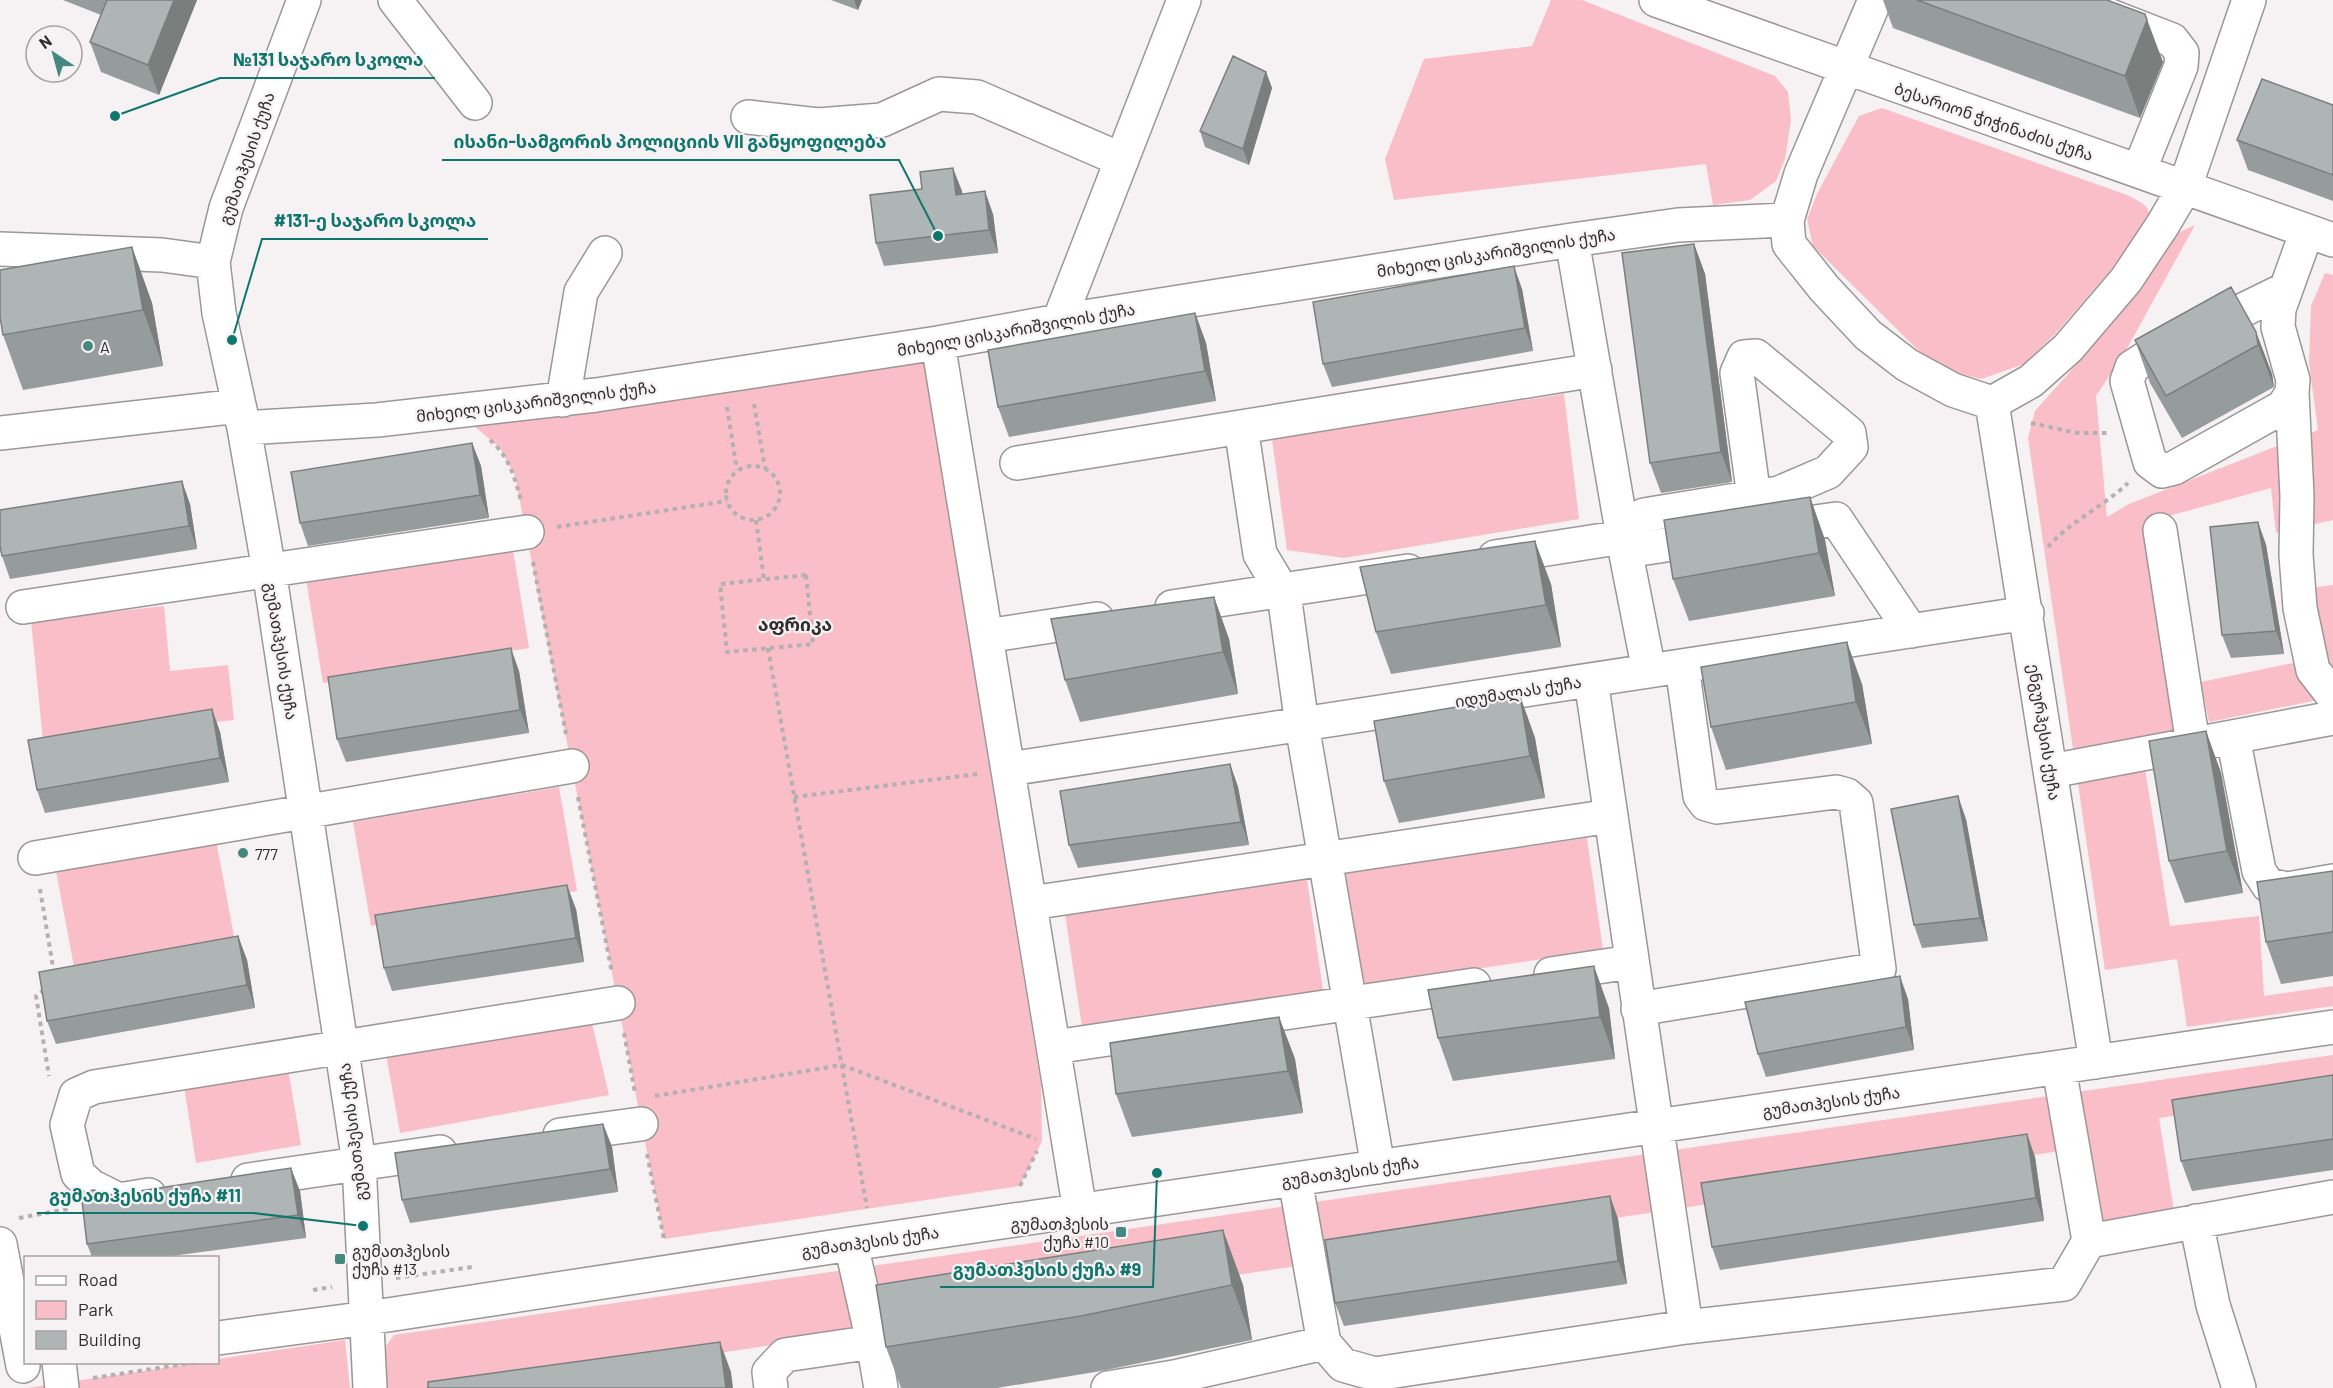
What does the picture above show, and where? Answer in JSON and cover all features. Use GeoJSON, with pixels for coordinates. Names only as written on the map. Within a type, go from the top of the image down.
{"type":"FeatureCollection","features":[{"type":"Feature","properties":{"kind":"street","name":"გუმათჰესის ქუჩა"},"geometry":{"type":"LineString","coordinates":[[304,0],[225,208],[213,262],[219,313],[269,570],[359,1163],[370,1388]]}},
{"type":"Feature","properties":{"kind":"street"},"geometry":{"type":"LineString","coordinates":[[395,0],[475,103]]}},
{"type":"Feature","properties":{"kind":"street"},"geometry":{"type":"LineString","coordinates":[[1059,321],[1184,0]]}},
{"type":"Feature","properties":{"kind":"street","name":"ბესარიონ ჭიჭინაძის ქუჩა"},"geometry":{"type":"LineString","coordinates":[[1656,0],[2320,235]]}},
{"type":"Feature","properties":{"kind":"street"},"geometry":{"type":"LineString","coordinates":[[1875,0],[1801,174],[1787,220],[1789,244],[1824,288],[1868,335],[1907,365],[1953,390],[1992,403],[2031,381],[2082,333],[2126,280],[2185,187],[2249,0]]}},
{"type":"Feature","properties":{"kind":"street"},"geometry":{"type":"LineString","coordinates":[[2069,0],[2172,40],[2182,53],[2181,66],[2139,171]]}},
{"type":"Feature","properties":{"kind":"street"},"geometry":{"type":"LineString","coordinates":[[748,117],[818,125],[882,120],[939,94],[977,97],[1122,160]]}},
{"type":"Feature","properties":{"kind":"street","name":"მიხეილ ცისკარიშვილის ქუჩა"},"geometry":{"type":"LineString","coordinates":[[0,433],[241,417],[458,412],[735,375],[1572,240],[1678,225],[1787,220]]}},
{"type":"Feature","properties":{"kind":"street"},"geometry":{"type":"LineString","coordinates":[[2320,235],[2286,289],[2278,309],[2278,327],[2292,380],[2297,496],[2296,555],[2300,608],[2313,670],[2333,696]]}},
{"type":"Feature","properties":{"kind":"street"},"geometry":{"type":"LineString","coordinates":[[1572,240],[1622,533],[1649,671]]}},
{"type":"Feature","properties":{"kind":"street"},"geometry":{"type":"LineString","coordinates":[[0,249],[162,255],[213,262]]}},
{"type":"Feature","properties":{"kind":"street"},"geometry":{"type":"LineString","coordinates":[[563,399],[581,292],[605,253]]}},
{"type":"Feature","properties":{"kind":"street"},"geometry":{"type":"LineString","coordinates":[[2286,289],[2149,356],[2132,367],[2127,381],[2150,462],[2162,471],[2174,468],[2283,407],[2292,393]]}},
{"type":"Feature","properties":{"kind":"street"},"geometry":{"type":"LineString","coordinates":[[938,343],[1080,1211]]}},
{"type":"Feature","properties":{"kind":"street"},"geometry":{"type":"LineString","coordinates":[[1017,462],[1595,370]]}},
{"type":"Feature","properties":{"kind":"street","name":"ენგურჰესის ქუჩა"},"geometry":{"type":"LineString","coordinates":[[1992,403],[2027,613],[2096,1062]]}},
{"type":"Feature","properties":{"kind":"street"},"geometry":{"type":"LineString","coordinates":[[1240,427],[1260,554],[1284,594],[1302,725],[1378,1167]]}},
{"type":"Feature","properties":{"kind":"street"},"geometry":{"type":"LineString","coordinates":[[1470,561],[1622,533],[1644,515],[1754,498]]}},
{"type":"Feature","properties":{"kind":"street"},"geometry":{"type":"LineString","coordinates":[[1622,533],[1646,548],[1836,519],[1911,631]]}},
{"type":"Feature","properties":{"kind":"street"},"geometry":{"type":"LineString","coordinates":[[2160,530],[2193,744]]}},
{"type":"Feature","properties":{"kind":"street"},"geometry":{"type":"LineString","coordinates":[[23,608],[527,532]]}},
{"type":"Feature","properties":{"kind":"street"},"geometry":{"type":"LineString","coordinates":[[986,636],[1434,567]]}},
{"type":"Feature","properties":{"kind":"street","name":"იდუმალას ქუჩა"},"geometry":{"type":"LineString","coordinates":[[1009,769],[2027,613]]}},
{"type":"Feature","properties":{"kind":"street"},"geometry":{"type":"LineString","coordinates":[[1638,1009],[1880,969],[1856,803],[1847,795],[1836,792],[1716,807],[1706,804],[1700,796],[1682,666]]}},
{"type":"Feature","properties":{"kind":"street"},"geometry":{"type":"LineString","coordinates":[[1591,680],[1686,1327]]}},
{"type":"Feature","properties":{"kind":"street"},"geometry":{"type":"LineString","coordinates":[[2050,771],[2333,718]]}},
{"type":"Feature","properties":{"kind":"street"},"geometry":{"type":"LineString","coordinates":[[2233,737],[2259,870],[2268,885],[2287,889],[2333,881]]}},
{"type":"Feature","properties":{"kind":"street"},"geometry":{"type":"LineString","coordinates":[[35,858],[572,766]]}},
{"type":"Feature","properties":{"kind":"street"},"geometry":{"type":"LineString","coordinates":[[1031,903],[1611,816]]}},
{"type":"Feature","properties":{"kind":"street"},"geometry":{"type":"LineString","coordinates":[[1054,1047],[1632,962]]}},
{"type":"Feature","properties":{"kind":"street"},"geometry":{"type":"LineString","coordinates":[[178,1191],[119,1200],[91,1186],[78,1174],[67,1125],[76,1095],[94,1087],[618,1003]]}},
{"type":"Feature","properties":{"kind":"street","name":"გუმათჰესის ქუჩა"},"geometry":{"type":"LineString","coordinates":[[219,1338],[368,1318],[851,1244],[2333,1027]]}},
{"type":"Feature","properties":{"kind":"street"},"geometry":{"type":"LineString","coordinates":[[1108,1388],[1338,1365],[1375,1374],[1686,1327],[2064,1284],[2089,1241],[2059,1068]]}},
{"type":"Feature","properties":{"kind":"street"},"geometry":{"type":"LineString","coordinates":[[535,1138],[639,1112]]}},
{"type":"Feature","properties":{"kind":"street"},"geometry":{"type":"LineString","coordinates":[[213,1185],[465,1148]]}},
{"type":"Feature","properties":{"kind":"street"},"geometry":{"type":"LineString","coordinates":[[1295,1179],[1338,1365]]}},
{"type":"Feature","properties":{"kind":"street"},"geometry":{"type":"LineString","coordinates":[[2089,1241],[2333,1197]]}},
{"type":"Feature","properties":{"kind":"street"},"geometry":{"type":"LineString","coordinates":[[2196,1221],[2213,1305],[2239,1388]]}},
{"type":"Feature","properties":{"kind":"street"},"geometry":{"type":"LineString","coordinates":[[5,1232],[24,1306]]}},
{"type":"Feature","properties":{"kind":"street"},"geometry":{"type":"LineString","coordinates":[[851,1244],[881,1388]]}},
{"type":"Feature","properties":{"kind":"street"},"geometry":{"type":"LineString","coordinates":[[771,1388],[769,1371],[785,1355],[873,1342]]}},
{"type":"Feature","properties":{"kind":"path"},"geometry":{"type":"LineString","coordinates":[[735,375],[765,468],[777,480],[780,497],[772,512],[756,520],[746,519],[738,515],[727,501],[728,482],[737,471],[748,465],[765,468]]}},
{"type":"Feature","properties":{"kind":"path"},"geometry":{"type":"LineString","coordinates":[[735,375],[737,471]]}},
{"type":"Feature","properties":{"kind":"path"},"geometry":{"type":"LineString","coordinates":[[458,412],[500,448],[515,476],[664,1239]]}},
{"type":"Feature","properties":{"kind":"path"},"geometry":{"type":"LineString","coordinates":[[2029,431],[2033,417]]}},
{"type":"Feature","properties":{"kind":"path"},"geometry":{"type":"LineString","coordinates":[[2031,423],[2077,433],[2141,431]]}},
{"type":"Feature","properties":{"kind":"path"},"geometry":{"type":"LineString","coordinates":[[2042,541],[2043,552],[2057,537],[2114,497],[2150,462]]}},
{"type":"Feature","properties":{"kind":"path"},"geometry":{"type":"LineString","coordinates":[[527,532],[727,501]]}},
{"type":"Feature","properties":{"kind":"path"},"geometry":{"type":"LineString","coordinates":[[756,520],[764,580]]}},
{"type":"Feature","properties":{"kind":"path"},"geometry":{"type":"LineString","coordinates":[[806,575],[813,644],[768,648],[727,652],[720,584],[806,575]]}},
{"type":"Feature","properties":{"kind":"path"},"geometry":{"type":"LineString","coordinates":[[768,648],[867,1208]]}},
{"type":"Feature","properties":{"kind":"path"},"geometry":{"type":"LineString","coordinates":[[794,797],[1009,769]]}},
{"type":"Feature","properties":{"kind":"path"},"geometry":{"type":"LineString","coordinates":[[35,858],[56,981]]}},
{"type":"Feature","properties":{"kind":"path"},"geometry":{"type":"LineString","coordinates":[[49,986],[36,996],[50,1078],[76,1095]]}},
{"type":"Feature","properties":{"kind":"path"},"geometry":{"type":"LineString","coordinates":[[639,1112],[842,1065],[1042,1141],[1020,1186]]}},
{"type":"Feature","properties":{"kind":"path"},"geometry":{"type":"LineString","coordinates":[[5,1232],[119,1200]]}},
{"type":"Feature","properties":{"kind":"path"},"geometry":{"type":"LineString","coordinates":[[41,1372],[166,1364]]}},
{"type":"Feature","properties":{"kind":"green space"},"geometry":{"type":"Polygon","coordinates":[[[1551,0],[1582,0],[1775,76],[1788,92],[1791,120],[1785,159],[1776,181],[1750,200],[1713,205],[1706,164],[1394,200],[1385,159],[1424,59],[1532,46],[1551,0]]]}},
{"type":"Feature","properties":{"kind":"green space"},"geometry":{"type":"Polygon","coordinates":[[[1882,108],[2127,195],[2142,203],[2147,209],[2150,225],[2056,333],[2024,364],[1981,379],[1960,374],[1927,359],[1813,246],[1807,219],[1818,192],[1859,116],[1882,108]]]}},
{"type":"Feature","properties":{"kind":"green space"},"geometry":{"type":"Polygon","coordinates":[[[2195,225],[2125,352],[2096,396],[2107,517],[2129,504],[2318,430],[2309,363],[2311,306],[2325,273],[2333,275],[2333,520],[2276,533],[2271,488],[2143,523],[2177,735],[2141,743],[2170,926],[2259,916],[2264,996],[2333,986],[2333,1006],[2187,1027],[2177,959],[2105,970],[2028,438],[2035,411],[2085,355],[2178,233],[2195,225]]]}},
{"type":"Feature","properties":{"kind":"green space"},"geometry":{"type":"Polygon","coordinates":[[[923,360],[1041,1085],[1042,1141],[1020,1186],[664,1239],[515,476],[500,448],[472,424],[923,360]]]}},
{"type":"Feature","properties":{"kind":"green space"},"geometry":{"type":"Polygon","coordinates":[[[1564,394],[1579,519],[1344,558],[1287,550],[1272,439],[1564,394]]]}},
{"type":"Feature","properties":{"kind":"green space"},"geometry":{"type":"Polygon","coordinates":[[[512,544],[529,648],[323,683],[306,579],[512,544]]]}},
{"type":"Feature","properties":{"kind":"green space"},"geometry":{"type":"Polygon","coordinates":[[[2333,585],[2333,697],[2209,722],[2201,682],[2293,663],[2283,592],[2333,585]]]}},
{"type":"Feature","properties":{"kind":"green space"},"geometry":{"type":"Polygon","coordinates":[[[164,606],[170,671],[228,665],[234,720],[43,740],[31,621],[164,606]]]}},
{"type":"Feature","properties":{"kind":"green space"},"geometry":{"type":"Polygon","coordinates":[[[559,787],[577,891],[371,926],[353,822],[559,787]]]}},
{"type":"Feature","properties":{"kind":"green space"},"geometry":{"type":"Polygon","coordinates":[[[1587,838],[1603,950],[1362,986],[1346,873],[1587,838]]]}},
{"type":"Feature","properties":{"kind":"green space"},"geometry":{"type":"Polygon","coordinates":[[[216,840],[235,942],[75,972],[56,871],[216,840]]]}},
{"type":"Feature","properties":{"kind":"green space"},"geometry":{"type":"Polygon","coordinates":[[[1307,879],[1323,991],[1082,1027],[1065,914],[1307,879]]]}},
{"type":"Feature","properties":{"kind":"green space"},"geometry":{"type":"Polygon","coordinates":[[[591,1019],[609,1095],[400,1133],[386,1054],[591,1019]]]}},
{"type":"Feature","properties":{"kind":"green space"},"geometry":{"type":"Polygon","coordinates":[[[2333,1055],[2333,1093],[2159,1118],[2175,1217],[2094,1228],[2080,1148],[486,1388],[384,1388],[386,1346],[394,1335],[2333,1055]]]}},
{"type":"Feature","properties":{"kind":"green space"},"geometry":{"type":"Polygon","coordinates":[[[288,1069],[301,1145],[196,1163],[184,1086],[288,1069]]]}},
{"type":"Feature","properties":{"kind":"green space"},"geometry":{"type":"Polygon","coordinates":[[[345,1340],[350,1388],[27,1388],[190,1364],[219,1364],[219,1359],[345,1340]]]}},
{"type":"Feature","properties":{"kind":"building"},"geometry":{"type":"Polygon","coordinates":[[[107,0],[174,0],[148,65],[90,42],[107,0]]]}},
{"type":"Feature","properties":{"kind":"building"},"geometry":{"type":"Polygon","coordinates":[[[1917,0],[2107,0],[2145,14],[2147,20],[2125,76],[1917,0]]]}},
{"type":"Feature","properties":{"kind":"building"},"geometry":{"type":"Polygon","coordinates":[[[1233,56],[1266,72],[1243,149],[1200,131],[1233,56]]]}},
{"type":"Feature","properties":{"kind":"building"},"geometry":{"type":"Polygon","coordinates":[[[2262,79],[2333,105],[2333,175],[2237,140],[2262,79]]]}},
{"type":"Feature","properties":{"kind":"building"},"geometry":{"type":"Polygon","coordinates":[[[953,168],[956,195],[985,191],[989,230],[876,243],[870,195],[922,189],[920,172],[953,168]]]}},
{"type":"Feature","properties":{"kind":"building"},"geometry":{"type":"Polygon","coordinates":[[[1694,244],[1721,452],[1650,463],[1622,253],[1694,244]]]}},
{"type":"Feature","properties":{"kind":"building"},"geometry":{"type":"Polygon","coordinates":[[[132,247],[143,310],[3,335],[0,317],[0,270],[132,247]]]}},
{"type":"Feature","properties":{"kind":"building"},"geometry":{"type":"Polygon","coordinates":[[[1514,266],[1525,328],[1323,364],[1313,302],[1514,266]]]}},
{"type":"Feature","properties":{"kind":"building"},"geometry":{"type":"Polygon","coordinates":[[[2231,287],[2256,332],[2258,345],[2166,396],[2135,340],[2231,287]]]}},
{"type":"Feature","properties":{"kind":"building"},"geometry":{"type":"Polygon","coordinates":[[[1195,313],[1205,371],[998,407],[988,350],[1195,313]]]}},
{"type":"Feature","properties":{"kind":"building"},"geometry":{"type":"Polygon","coordinates":[[[472,443],[480,495],[300,523],[291,472],[472,443]]]}},
{"type":"Feature","properties":{"kind":"building"},"geometry":{"type":"Polygon","coordinates":[[[182,481],[189,526],[2,556],[0,510],[182,481]]]}},
{"type":"Feature","properties":{"kind":"building"},"geometry":{"type":"Polygon","coordinates":[[[1810,497],[1819,553],[1673,579],[1664,520],[1810,497]]]}},
{"type":"Feature","properties":{"kind":"building"},"geometry":{"type":"Polygon","coordinates":[[[2258,522],[2276,631],[2222,635],[2210,527],[2258,522]]]}},
{"type":"Feature","properties":{"kind":"building"},"geometry":{"type":"Polygon","coordinates":[[[1535,541],[1546,605],[1376,632],[1360,567],[1535,541]]]}},
{"type":"Feature","properties":{"kind":"building"},"geometry":{"type":"Polygon","coordinates":[[[1214,597],[1223,652],[1065,680],[1051,619],[1214,597]]]}},
{"type":"Feature","properties":{"kind":"building"},"geometry":{"type":"Polygon","coordinates":[[[1847,642],[1856,702],[1711,727],[1701,667],[1847,642]]]}},
{"type":"Feature","properties":{"kind":"building"},"geometry":{"type":"Polygon","coordinates":[[[511,648],[520,710],[337,739],[328,677],[511,648]]]}},
{"type":"Feature","properties":{"kind":"building"},"geometry":{"type":"Polygon","coordinates":[[[1520,696],[1530,756],[1384,781],[1374,721],[1520,696]]]}},
{"type":"Feature","properties":{"kind":"building"},"geometry":{"type":"Polygon","coordinates":[[[212,709],[220,758],[37,790],[28,740],[212,709]]]}},
{"type":"Feature","properties":{"kind":"building"},"geometry":{"type":"Polygon","coordinates":[[[2206,731],[2227,851],[2169,861],[2149,741],[2206,731]]]}},
{"type":"Feature","properties":{"kind":"building"},"geometry":{"type":"Polygon","coordinates":[[[1230,764],[1241,822],[1069,845],[1060,791],[1230,764]]]}},
{"type":"Feature","properties":{"kind":"building"},"geometry":{"type":"Polygon","coordinates":[[[1958,796],[1980,918],[1914,925],[1891,809],[1958,796]]]}},
{"type":"Feature","properties":{"kind":"building"},"geometry":{"type":"Polygon","coordinates":[[[2333,871],[2333,932],[2266,942],[2257,882],[2333,871]]]}},
{"type":"Feature","properties":{"kind":"building"},"geometry":{"type":"Polygon","coordinates":[[[567,885],[576,938],[384,968],[375,915],[567,885]]]}},
{"type":"Feature","properties":{"kind":"building"},"geometry":{"type":"Polygon","coordinates":[[[238,936],[247,985],[47,1021],[39,972],[238,936]]]}},
{"type":"Feature","properties":{"kind":"building"},"geometry":{"type":"Polygon","coordinates":[[[1594,966],[1600,1017],[1438,1038],[1428,990],[1594,966]]]}},
{"type":"Feature","properties":{"kind":"building"},"geometry":{"type":"Polygon","coordinates":[[[1900,976],[1906,1027],[1758,1054],[1745,1002],[1900,976]]]}},
{"type":"Feature","properties":{"kind":"building"},"geometry":{"type":"Polygon","coordinates":[[[1279,1017],[1288,1071],[1116,1094],[1110,1043],[1279,1017]]]}},
{"type":"Feature","properties":{"kind":"building"},"geometry":{"type":"Polygon","coordinates":[[[2333,1075],[2333,1139],[2181,1161],[2172,1100],[2333,1075]]]}},
{"type":"Feature","properties":{"kind":"building"},"geometry":{"type":"Polygon","coordinates":[[[603,1124],[610,1169],[402,1200],[395,1153],[603,1124]]]}},
{"type":"Feature","properties":{"kind":"building"},"geometry":{"type":"Polygon","coordinates":[[[2027,1134],[2036,1198],[1712,1247],[1701,1183],[2027,1134]]]}},
{"type":"Feature","properties":{"kind":"building"},"geometry":{"type":"Polygon","coordinates":[[[291,1168],[298,1215],[87,1244],[81,1192],[94,1190],[113,1195],[291,1168]]]}},
{"type":"Feature","properties":{"kind":"building"},"geometry":{"type":"Polygon","coordinates":[[[1610,1196],[1618,1261],[1335,1303],[1325,1240],[1610,1196]]]}},
{"type":"Feature","properties":{"kind":"building"},"geometry":{"type":"Polygon","coordinates":[[[1223,1230],[1232,1285],[1081,1316],[886,1347],[876,1285],[1223,1230]]]}},
{"type":"Feature","properties":{"kind":"building"},"geometry":{"type":"Polygon","coordinates":[[[720,1342],[726,1388],[428,1388],[428,1382],[720,1342]]]}},
{"type":"Feature","properties":{"kind":"place","name":"№131 საჯარო სკოლა"},"geometry":{"type":"Point","coordinates":[115,116]}},
{"type":"Feature","properties":{"kind":"place","name":"ისანი-სამგორის პოლიციის VII განყოფილება"},"geometry":{"type":"Point","coordinates":[938,236]}},
{"type":"Feature","properties":{"kind":"place","name":"#131-ე საჯარო სკოლა"},"geometry":{"type":"Point","coordinates":[232,340]}},
{"type":"Feature","properties":{"kind":"place","name":"A"},"geometry":{"type":"Point","coordinates":[88,346]}},
{"type":"Feature","properties":{"kind":"place","name":"777"},"geometry":{"type":"Point","coordinates":[243,853]}},
{"type":"Feature","properties":{"kind":"place","name":"გუმათჰესის ქუჩა #9"},"geometry":{"type":"Point","coordinates":[1157,1173]}},
{"type":"Feature","properties":{"kind":"place","name":"გუმათჰესის ქუჩა #11"},"geometry":{"type":"Point","coordinates":[363,1226]}},
{"type":"Feature","properties":{"kind":"place","name":"გუმათჰესის ქუჩა #10"},"geometry":{"type":"Point","coordinates":[1121,1232]}},
{"type":"Feature","properties":{"kind":"place","name":"გუმათჰესის ქუჩა #13"},"geometry":{"type":"Point","coordinates":[340,1259]}},
{"type":"Feature","properties":{"kind":"district","name":"აფრიკა"},"geometry":{"type":"Point","coordinates":[795,624]}}]}
